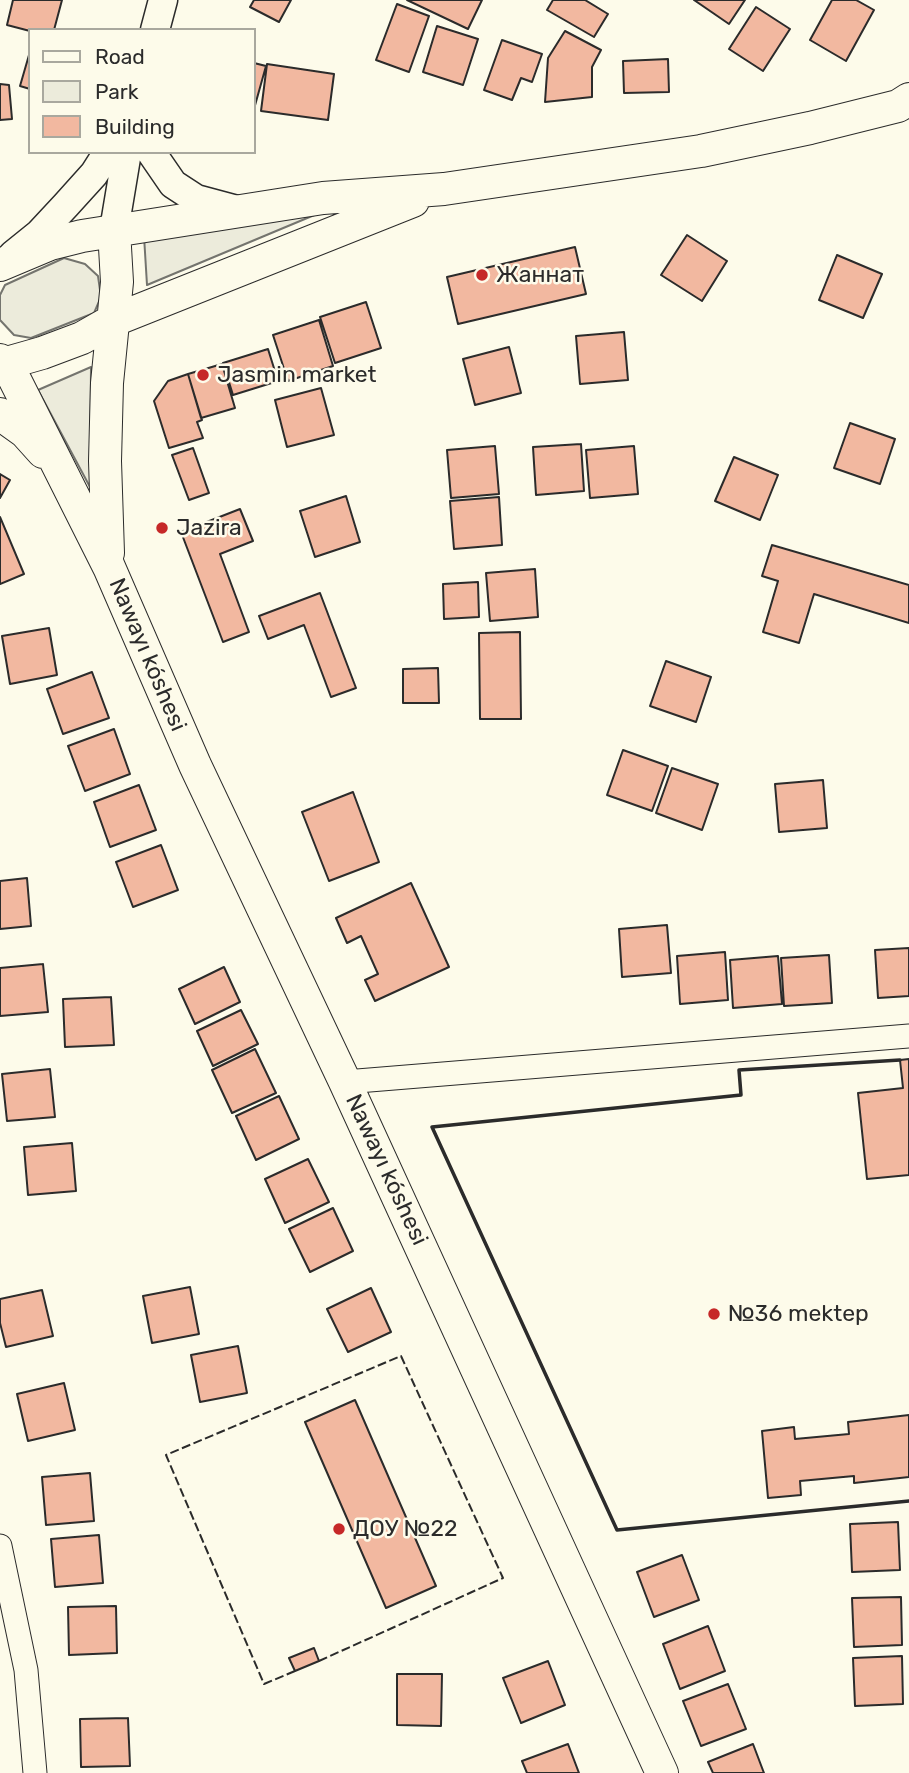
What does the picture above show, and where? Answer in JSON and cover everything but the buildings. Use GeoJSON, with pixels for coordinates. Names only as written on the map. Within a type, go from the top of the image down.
{"type":"FeatureCollection","features":[{"type":"Feature","properties":{"kind":"main road"},"geometry":{"type":"LineString","coordinates":[[1,264],[50,244],[114,230],[323,198],[444,189],[752,142],[898,106],[909,100]]}},
{"type":"Feature","properties":{"kind":"main road"},"geometry":{"type":"LineString","coordinates":[[2,363],[82,338],[112,321],[444,189]]}},
{"type":"Feature","properties":{"kind":"main road"},"geometry":{"type":"LineString","coordinates":[[109,567],[105,461],[107,383],[117,282],[114,230]]}},
{"type":"Feature","properties":{"kind":"main road","name":"Nawayı kóshesi"},"geometry":{"type":"LineString","coordinates":[[2,363],[65,475],[109,567],[195,765],[345,1082],[662,1773]]}},
{"type":"Feature","properties":{"kind":"main road"},"geometry":{"type":"LineString","coordinates":[[0,414],[25,432],[65,475]]}},
{"type":"Feature","properties":{"kind":"street"},"geometry":{"type":"LineString","coordinates":[[156,28],[163,0]]}},
{"type":"Feature","properties":{"kind":"street"},"geometry":{"type":"LineString","coordinates":[[1,264],[38,234],[66,205],[94,174],[107,154]]}},
{"type":"Feature","properties":{"kind":"street"},"geometry":{"type":"LineString","coordinates":[[114,230],[127,154]]}},
{"type":"Feature","properties":{"kind":"street"},"geometry":{"type":"LineString","coordinates":[[152,154],[173,184],[196,200],[239,211]]}},
{"type":"Feature","properties":{"kind":"street"},"geometry":{"type":"LineString","coordinates":[[345,1082],[909,1036]]}},
{"type":"Feature","properties":{"kind":"street"},"geometry":{"type":"LineString","coordinates":[[0,1546],[26,1670],[35,1773]]}},
{"type":"Feature","properties":{"kind":"green space"},"geometry":{"type":"Polygon","coordinates":[[[324,211],[147,285],[144,236],[324,211]]]}},
{"type":"Feature","properties":{"kind":"green space"},"geometry":{"type":"Polygon","coordinates":[[[64,258],[85,264],[98,276],[101,297],[94,313],[31,338],[14,335],[0,320],[0,295],[5,285],[64,258]]]}},
{"type":"Feature","properties":{"kind":"green space"},"geometry":{"type":"Polygon","coordinates":[[[91,367],[90,487],[38,390],[91,367]]]}},
{"type":"Feature","properties":{"kind":"fence"},"geometry":{"type":"LineString","coordinates":[[295,1671],[264,1684],[166,1455],[401,1356],[503,1578],[319,1661]]}},
{"type":"Feature","properties":{"kind":"wall"},"geometry":{"type":"LineString","coordinates":[[900,1060],[739,1070],[741,1095],[432,1127],[617,1530],[909,1501]]}},
{"type":"Feature","properties":{"kind":"place","name":"Жаннат"},"geometry":{"type":"Point","coordinates":[482,275]}},
{"type":"Feature","properties":{"kind":"place","name":"Jasmin market"},"geometry":{"type":"Point","coordinates":[203,375]}},
{"type":"Feature","properties":{"kind":"place","name":"Jazira"},"geometry":{"type":"Point","coordinates":[162,528]}},
{"type":"Feature","properties":{"kind":"place","name":"№36 mektep"},"geometry":{"type":"Point","coordinates":[714,1314]}},
{"type":"Feature","properties":{"kind":"place","name":"ДОУ №22"},"geometry":{"type":"Point","coordinates":[339,1529]}}]}
